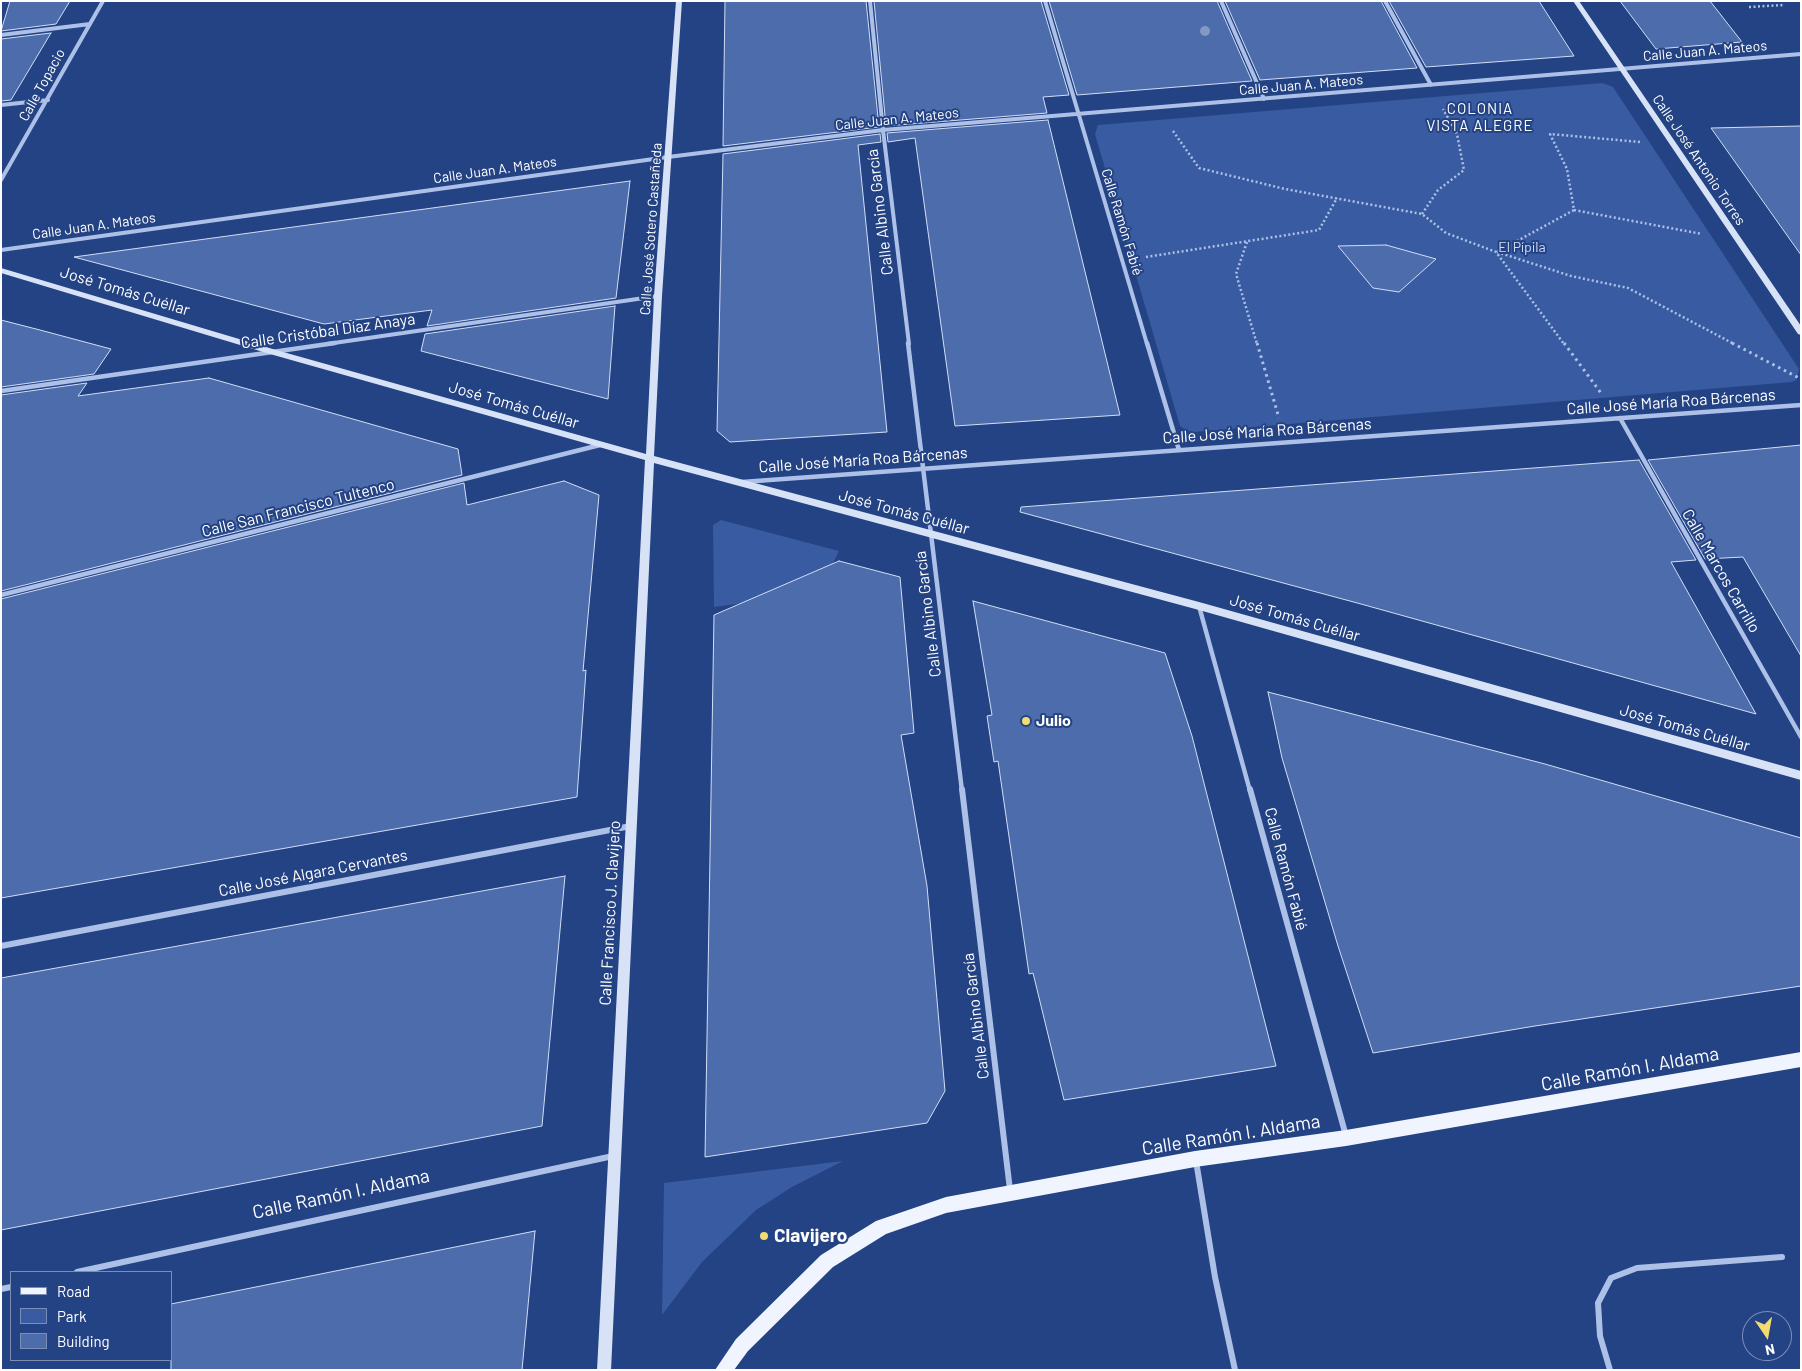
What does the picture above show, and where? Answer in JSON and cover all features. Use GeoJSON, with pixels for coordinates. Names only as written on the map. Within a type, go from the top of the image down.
{"type":"FeatureCollection","features":[{"type":"Feature","properties":{"kind":"main road","name":"Calle Ramón I. Aldama"},"geometry":{"type":"LineString","coordinates":[[723,1370],[742,1345],[827,1261],[882,1228],[946,1205],[1195,1159],[1346,1138],[1801,1059]]}},
{"type":"Feature","properties":{"kind":"street","name":"Calle Topacio"},"geometry":{"type":"LineString","coordinates":[[1,180],[103,1]]}},
{"type":"Feature","properties":{"kind":"street","name":"Calle José Sotero Castañeda"},"geometry":{"type":"LineString","coordinates":[[650,459],[658,296],[679,1]]}},
{"type":"Feature","properties":{"kind":"street","name":"Calle Albino García"},"geometry":{"type":"LineString","coordinates":[[870,1],[883,130],[1010,1193]]}},
{"type":"Feature","properties":{"kind":"street","name":"Calle Ramón Fabié"},"geometry":{"type":"LineString","coordinates":[[1045,1],[1077,114],[1179,450]]}},
{"type":"Feature","properties":{"kind":"street"},"geometry":{"type":"LineString","coordinates":[[1221,1],[1264,99]]}},
{"type":"Feature","properties":{"kind":"street"},"geometry":{"type":"LineString","coordinates":[[1385,1],[1431,86]]}},
{"type":"Feature","properties":{"kind":"street","name":"Calle José Antonio Torres"},"geometry":{"type":"LineString","coordinates":[[1576,1],[1801,332]]}},
{"type":"Feature","properties":{"kind":"street"},"geometry":{"type":"LineString","coordinates":[[1,34],[90,24]]}},
{"type":"Feature","properties":{"kind":"street","name":"Calle Juan A. Mateos"},"geometry":{"type":"LineString","coordinates":[[1,250],[668,157],[883,130],[1801,54]]}},
{"type":"Feature","properties":{"kind":"street"},"geometry":{"type":"LineString","coordinates":[[1,106],[48,100]]}},
{"type":"Feature","properties":{"kind":"street","name":"José Tomás Cuéllar"},"geometry":{"type":"LineString","coordinates":[[1,270],[273,352],[600,445],[1200,606],[1801,776]]}},
{"type":"Feature","properties":{"kind":"street","name":"Calle Cristóbal Díaz Anaya"},"geometry":{"type":"LineString","coordinates":[[1,391],[658,296]]}},
{"type":"Feature","properties":{"kind":"street","name":"Calle José María Roa Bárcenas"},"geometry":{"type":"LineString","coordinates":[[734,482],[1801,405]]}},
{"type":"Feature","properties":{"kind":"street","name":"Calle Marcos Carrillo"},"geometry":{"type":"LineString","coordinates":[[1620,418],[1801,737]]}},
{"type":"Feature","properties":{"kind":"street","name":"Calle San Francisco Tultenco"},"geometry":{"type":"LineString","coordinates":[[1,595],[600,445]]}},
{"type":"Feature","properties":{"kind":"street","name":"Calle Francisco J. Clavijero"},"geometry":{"type":"LineString","coordinates":[[604,1370],[650,459]]}},
{"type":"Feature","properties":{"kind":"street","name":"Calle Ramón Fabié"},"geometry":{"type":"LineString","coordinates":[[1200,606],[1346,1138]]}},
{"type":"Feature","properties":{"kind":"street","name":"Calle José Algara Cervantes"},"geometry":{"type":"LineString","coordinates":[[1,946],[631,826]]}},
{"type":"Feature","properties":{"kind":"street","name":"Calle Ramón I. Aldama"},"geometry":{"type":"LineString","coordinates":[[82,1271],[614,1156]]}},
{"type":"Feature","properties":{"kind":"street"},"geometry":{"type":"LineString","coordinates":[[1195,1159],[1215,1277],[1235,1370]]}},
{"type":"Feature","properties":{"kind":"street"},"geometry":{"type":"LineString","coordinates":[[1610,1370],[1600,1336],[1598,1304],[1610,1278],[1637,1268],[1782,1257]]}},
{"type":"Feature","properties":{"kind":"path"},"geometry":{"type":"LineString","coordinates":[[1749,7],[1784,5]]}},
{"type":"Feature","properties":{"kind":"path"},"geometry":{"type":"LineString","coordinates":[[1422,214],[1438,190],[1464,170],[1457,134],[1431,86]]}},
{"type":"Feature","properties":{"kind":"path"},"geometry":{"type":"LineString","coordinates":[[1157,108],[1199,168],[1285,189],[1422,214],[1446,233],[1496,252],[1571,276],[1628,288],[1801,379]]}},
{"type":"Feature","properties":{"kind":"path"},"geometry":{"type":"LineString","coordinates":[[1574,210],[1567,169],[1550,134],[1674,145]]}},
{"type":"Feature","properties":{"kind":"path"},"geometry":{"type":"LineString","coordinates":[[1122,261],[1319,230],[1337,198]]}},
{"type":"Feature","properties":{"kind":"path"},"geometry":{"type":"LineString","coordinates":[[1496,252],[1574,210],[1739,241]]}},
{"type":"Feature","properties":{"kind":"path"},"geometry":{"type":"LineString","coordinates":[[1248,242],[1236,274],[1287,442]]}},
{"type":"Feature","properties":{"kind":"path"},"geometry":{"type":"LineString","coordinates":[[1496,252],[1620,418]]}},
{"type":"Feature","properties":{"kind":"green space","name":"El Pípila"},"geometry":{"type":"Polygon","coordinates":[[[1602,83],[1613,87],[1799,369],[1796,380],[1792,382],[1194,432],[1180,426],[1095,134],[1098,125],[1602,83]]]}},
{"type":"Feature","properties":{"kind":"green space"},"geometry":{"type":"Polygon","coordinates":[[[721,520],[839,551],[819,593],[714,607],[713,525],[721,520]]]}},
{"type":"Feature","properties":{"kind":"green space"},"geometry":{"type":"Polygon","coordinates":[[[843,1161],[792,1187],[756,1210],[702,1262],[662,1315],[664,1183],[843,1161]]]}},
{"type":"Feature","properties":{"kind":"building"},"geometry":{"type":"Polygon","coordinates":[[[10,1],[70,1],[56,24],[1,31],[10,1]]]}},
{"type":"Feature","properties":{"kind":"building"},"geometry":{"type":"Polygon","coordinates":[[[725,1],[866,1],[879,127],[723,146],[725,1]]]}},
{"type":"Feature","properties":{"kind":"building"},"geometry":{"type":"Polygon","coordinates":[[[874,1],[1041,1],[1069,95],[1043,97],[1047,113],[886,126],[874,1]]]}},
{"type":"Feature","properties":{"kind":"building"},"geometry":{"type":"Polygon","coordinates":[[[1049,1],[1217,1],[1252,81],[1077,95],[1049,1]]]}},
{"type":"Feature","properties":{"kind":"building"},"geometry":{"type":"Polygon","coordinates":[[[1225,1],[1381,1],[1417,68],[1260,80],[1225,1]]]}},
{"type":"Feature","properties":{"kind":"building"},"geometry":{"type":"Polygon","coordinates":[[[1389,1],[1539,1],[1574,56],[1426,67],[1389,1]]]}},
{"type":"Feature","properties":{"kind":"building"},"geometry":{"type":"Polygon","coordinates":[[[1620,1],[1710,1],[1742,42],[1656,49],[1620,1]]]}},
{"type":"Feature","properties":{"kind":"building"},"geometry":{"type":"Polygon","coordinates":[[[51,33],[11,100],[1,101],[1,39],[51,33]]]}},
{"type":"Feature","properties":{"kind":"building"},"geometry":{"type":"Polygon","coordinates":[[[1048,120],[1120,415],[955,426],[915,138],[888,142],[887,133],[1048,120]]]}},
{"type":"Feature","properties":{"kind":"building"},"geometry":{"type":"Polygon","coordinates":[[[1801,126],[1801,255],[1711,128],[1801,126]]]}},
{"type":"Feature","properties":{"kind":"building"},"geometry":{"type":"Polygon","coordinates":[[[880,134],[881,142],[858,145],[887,432],[730,442],[717,431],[723,154],[880,134]]]}},
{"type":"Feature","properties":{"kind":"building"},"geometry":{"type":"Polygon","coordinates":[[[630,181],[616,298],[427,326],[432,310],[324,324],[74,257],[630,181]]]}},
{"type":"Feature","properties":{"kind":"building"},"geometry":{"type":"Polygon","coordinates":[[[1386,245],[1436,259],[1399,292],[1373,288],[1338,246],[1386,245]]]}},
{"type":"Feature","properties":{"kind":"building"},"geometry":{"type":"Polygon","coordinates":[[[615,306],[608,399],[421,351],[425,334],[615,306]]]}},
{"type":"Feature","properties":{"kind":"building"},"geometry":{"type":"Polygon","coordinates":[[[1,320],[111,349],[94,374],[1,387],[1,320]]]}},
{"type":"Feature","properties":{"kind":"building"},"geometry":{"type":"Polygon","coordinates":[[[209,378],[458,449],[462,475],[1,591],[1,395],[87,383],[78,396],[209,378]]]}},
{"type":"Feature","properties":{"kind":"building"},"geometry":{"type":"Polygon","coordinates":[[[1801,445],[1801,656],[1743,557],[1705,559],[1648,460],[1801,445]]]}},
{"type":"Feature","properties":{"kind":"building"},"geometry":{"type":"Polygon","coordinates":[[[1639,460],[1696,560],[1671,562],[1756,714],[1361,604],[1020,512],[1021,507],[1639,460]]]}},
{"type":"Feature","properties":{"kind":"building"},"geometry":{"type":"Polygon","coordinates":[[[564,481],[599,495],[583,671],[586,670],[577,797],[1,898],[1,599],[464,483],[467,505],[564,481]]]}},
{"type":"Feature","properties":{"kind":"building"},"geometry":{"type":"Polygon","coordinates":[[[839,561],[900,577],[914,733],[901,735],[927,886],[945,1091],[927,1123],[705,1157],[714,615],[839,561]]]}},
{"type":"Feature","properties":{"kind":"building"},"geometry":{"type":"Polygon","coordinates":[[[973,601],[1165,653],[1192,736],[1276,1066],[1064,1100],[1033,973],[1029,974],[998,761],[994,762],[987,716],[992,715],[973,601]]]}},
{"type":"Feature","properties":{"kind":"building"},"geometry":{"type":"Polygon","coordinates":[[[1268,692],[1545,764],[1801,838],[1801,986],[1535,1026],[1373,1053],[1338,946],[1282,758],[1268,692]]]}},
{"type":"Feature","properties":{"kind":"building"},"geometry":{"type":"Polygon","coordinates":[[[565,876],[542,1126],[1,1230],[1,978],[565,876]]]}},
{"type":"Feature","properties":{"kind":"building"},"geometry":{"type":"Polygon","coordinates":[[[535,1231],[522,1370],[171,1370],[172,1304],[535,1231]]]}},
{"type":"Feature","properties":{"kind":"place","name":"Julio"},"geometry":{"type":"Point","coordinates":[1026,721]}},
{"type":"Feature","properties":{"kind":"place","name":"Clavijero"},"geometry":{"type":"Point","coordinates":[764,1236]}},
{"type":"Feature","properties":{"kind":"district","name":"COLONIA VISTA ALEGRE"},"geometry":{"type":"Point","coordinates":[1480,118]}}]}
